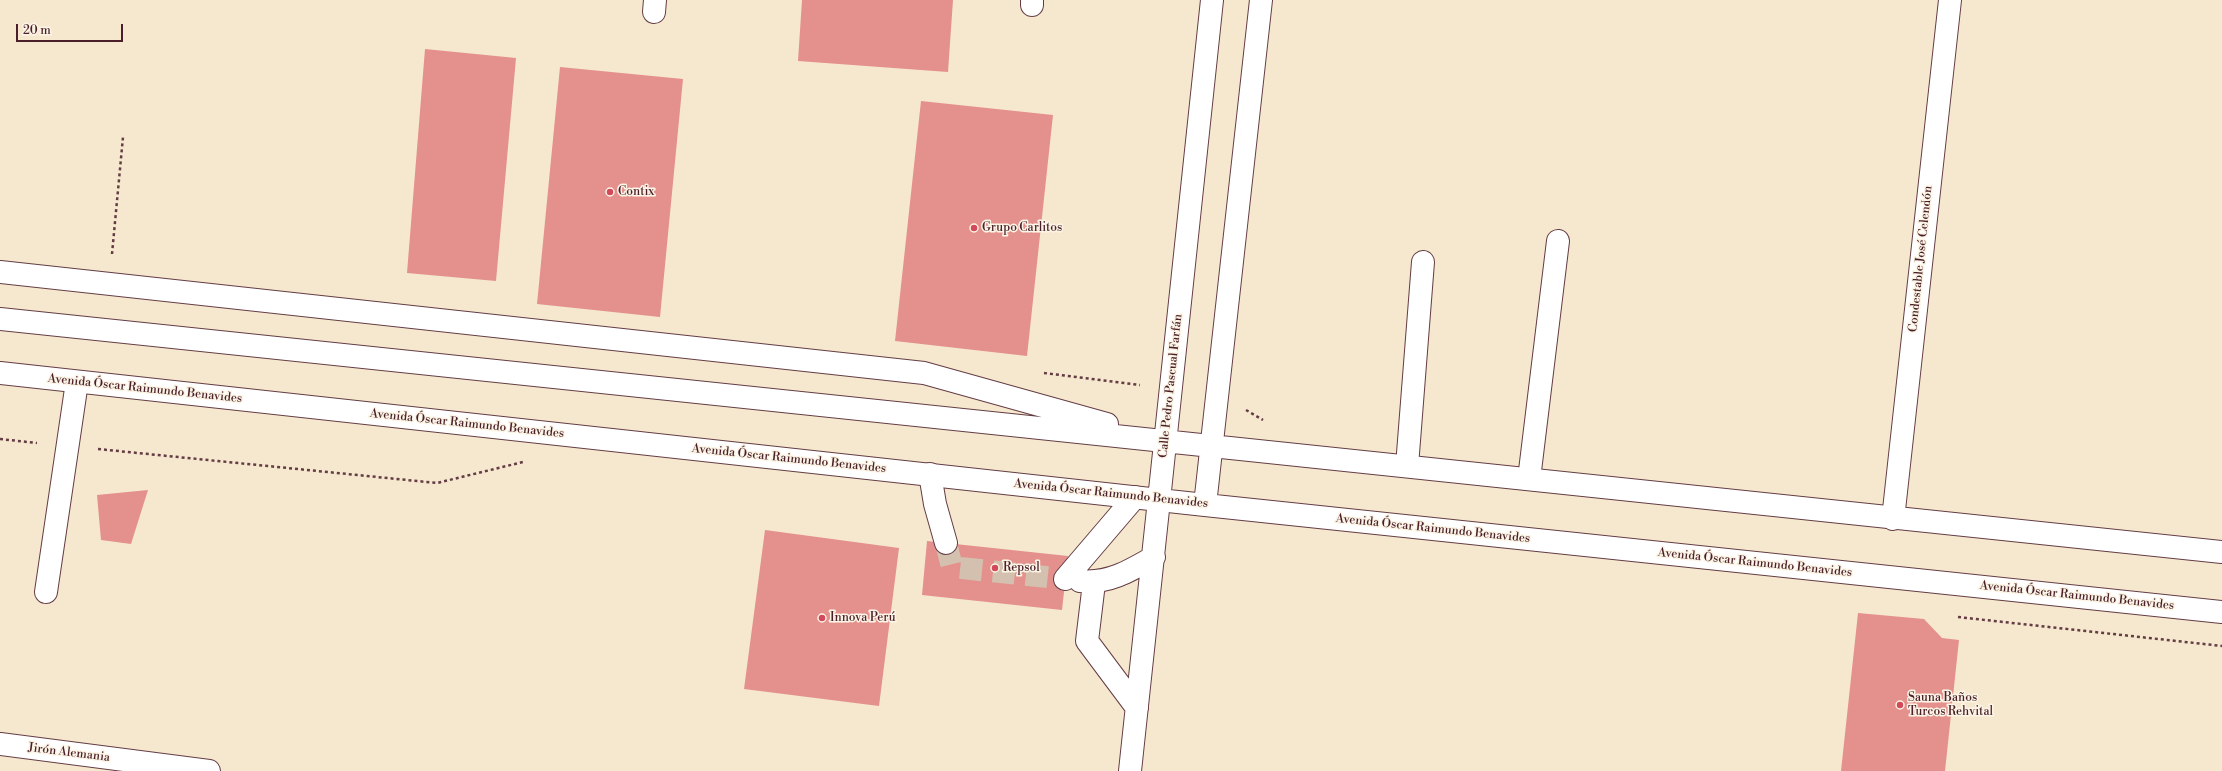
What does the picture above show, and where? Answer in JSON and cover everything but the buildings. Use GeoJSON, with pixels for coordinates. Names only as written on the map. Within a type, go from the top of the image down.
{"type":"FeatureCollection","features":[{"type":"Feature","properties":{"kind":"main road","name":"Calle Pedro Pascual Farfán"},"geometry":{"type":"LineString","coordinates":[[1130,771],[1154,557],[1158,500],[1166,441],[1212,0]]}},
{"type":"Feature","properties":{"kind":"main road"},"geometry":{"type":"LineString","coordinates":[[1205,505],[1261,0]]}},
{"type":"Feature","properties":{"kind":"main road","name":"Condestable José Celendón"},"geometry":{"type":"LineString","coordinates":[[1893,519],[1950,0]]}},
{"type":"Feature","properties":{"kind":"main road"},"geometry":{"type":"LineString","coordinates":[[1529,479],[1558,241]]}},
{"type":"Feature","properties":{"kind":"main road"},"geometry":{"type":"LineString","coordinates":[[1406,466],[1423,262]]}},
{"type":"Feature","properties":{"kind":"main road"},"geometry":{"type":"LineString","coordinates":[[0,272],[924,373],[1166,441]]}},
{"type":"Feature","properties":{"kind":"main road"},"geometry":{"type":"LineString","coordinates":[[0,319],[1211,445],[1893,519],[2222,552]]}},
{"type":"Feature","properties":{"kind":"main road","name":"Avenida Óscar Raimundo Benavides"},"geometry":{"type":"LineString","coordinates":[[0,373],[1158,500],[2222,612]]}},
{"type":"Feature","properties":{"kind":"main road"},"geometry":{"type":"LineString","coordinates":[[46,592],[77,382]]}},
{"type":"Feature","properties":{"kind":"main road"},"geometry":{"type":"LineString","coordinates":[[930,474],[935,504],[946,543]]}},
{"type":"Feature","properties":{"kind":"main road"},"geometry":{"type":"LineString","coordinates":[[1135,497],[1064,579],[1094,582],[1125,574],[1154,557]]}},
{"type":"Feature","properties":{"kind":"main road"},"geometry":{"type":"LineString","coordinates":[[1094,582],[1087,641],[1137,708]]}},
{"type":"Feature","properties":{"kind":"main road","name":"Jirón Alemania"},"geometry":{"type":"LineString","coordinates":[[0,744],[209,771]]}},
{"type":"Feature","properties":{"kind":"path"},"geometry":{"type":"LineString","coordinates":[[109,284],[123,138]]}},
{"type":"Feature","properties":{"kind":"tunnel"},"geometry":{"type":"LineString","coordinates":[[946,543],[952,567],[1065,579]]}},
{"type":"Feature","properties":{"kind":"place","name":"Contix"},"geometry":{"type":"Point","coordinates":[610,192]}},
{"type":"Feature","properties":{"kind":"place","name":"Grupo Carlitos"},"geometry":{"type":"Point","coordinates":[974,228]}},
{"type":"Feature","properties":{"kind":"place","name":"Repsol"},"geometry":{"type":"Point","coordinates":[995,568]}},
{"type":"Feature","properties":{"kind":"place","name":"Innova Perú"},"geometry":{"type":"Point","coordinates":[822,618]}},
{"type":"Feature","properties":{"kind":"place","name":"Sauna Baños Turcos Rehvital"},"geometry":{"type":"Point","coordinates":[1900,705]}}]}
